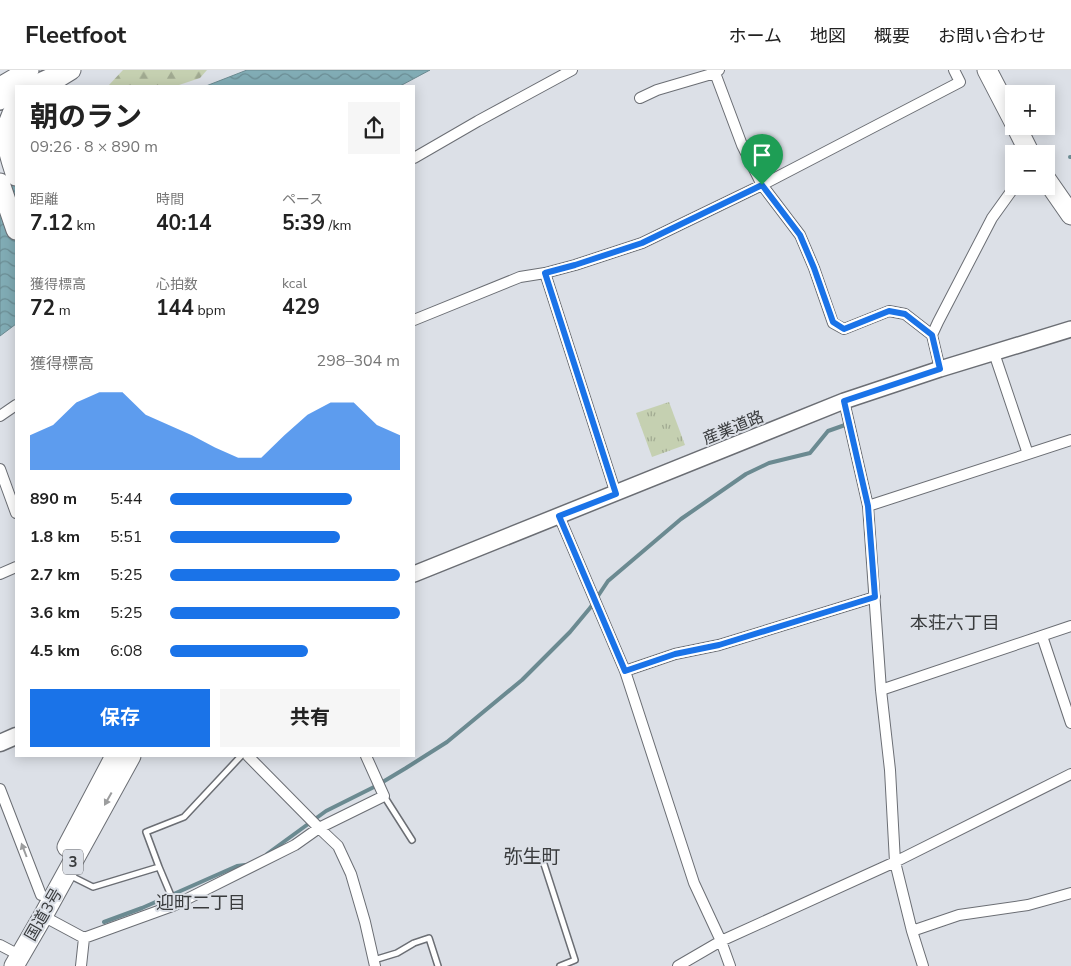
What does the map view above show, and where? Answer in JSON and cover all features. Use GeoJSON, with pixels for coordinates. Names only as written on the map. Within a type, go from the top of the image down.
{"type":"FeatureCollection","features":[{"type":"Feature","properties":{"kind":"highway"},"geometry":{"type":"LineString","coordinates":[[0,87],[29,70]]}},
{"type":"Feature","properties":{"kind":"highway"},"geometry":{"type":"LineString","coordinates":[[47,85],[71,70]]}},
{"type":"Feature","properties":{"kind":"highway"},"geometry":{"type":"LineString","coordinates":[[987,70],[1005,105]]}},
{"type":"Feature","properties":{"kind":"highway"},"geometry":{"type":"LineString","coordinates":[[15,108],[6,123],[2,137],[15,173]]}},
{"type":"Feature","properties":{"kind":"highway"},"geometry":{"type":"LineString","coordinates":[[0,183],[15,227]]}},
{"type":"Feature","properties":{"kind":"highway"},"geometry":{"type":"LineString","coordinates":[[1055,191],[1068,206]]}},
{"type":"Feature","properties":{"kind":"highway","name":"国道3号"},"geometry":{"type":"LineString","coordinates":[[8,956],[114,757]]}},
{"type":"Feature","properties":{"kind":"highway","name":"国道3号"},"geometry":{"type":"LineString","coordinates":[[8,956],[43,916],[130,757]]}},
{"type":"Feature","properties":{"kind":"main road"},"geometry":{"type":"LineString","coordinates":[[0,743],[15,736]]}},
{"type":"Feature","properties":{"kind":"street"},"geometry":{"type":"LineString","coordinates":[[30,85],[64,70]]}},
{"type":"Feature","properties":{"kind":"street"},"geometry":{"type":"LineString","coordinates":[[415,157],[572,70]]}},
{"type":"Feature","properties":{"kind":"street"},"geometry":{"type":"LineString","coordinates":[[415,320],[520,277],[575,265],[642,243],[762,185],[960,82],[954,70]]}},
{"type":"Feature","properties":{"kind":"street"},"geometry":{"type":"LineString","coordinates":[[640,98],[657,90],[717,72],[742,145],[762,185],[800,235],[833,322],[844,329],[889,311],[905,314],[932,335]]}},
{"type":"Feature","properties":{"kind":"street"},"geometry":{"type":"LineString","coordinates":[[0,102],[15,93]]}},
{"type":"Feature","properties":{"kind":"street"},"geometry":{"type":"LineString","coordinates":[[940,369],[932,335],[992,218],[1009,195]]}},
{"type":"Feature","properties":{"kind":"street"},"geometry":{"type":"LineString","coordinates":[[545,273],[616,494]]}},
{"type":"Feature","properties":{"kind":"street","name":"産業道路"},"geometry":{"type":"LineString","coordinates":[[415,574],[844,401],[1071,329]]}},
{"type":"Feature","properties":{"kind":"street"},"geometry":{"type":"LineString","coordinates":[[994,352],[1028,454]]}},
{"type":"Feature","properties":{"kind":"street"},"geometry":{"type":"LineString","coordinates":[[844,401],[868,506],[881,690],[890,770],[895,862],[912,931],[923,966]]}},
{"type":"Feature","properties":{"kind":"street"},"geometry":{"type":"LineString","coordinates":[[0,416],[15,406]]}},
{"type":"Feature","properties":{"kind":"street"},"geometry":{"type":"LineString","coordinates":[[868,506],[1071,440]]}},
{"type":"Feature","properties":{"kind":"street"},"geometry":{"type":"LineString","coordinates":[[0,469],[15,510]]}},
{"type":"Feature","properties":{"kind":"street"},"geometry":{"type":"LineString","coordinates":[[559,516],[625,671],[694,883],[730,966]]}},
{"type":"Feature","properties":{"kind":"street"},"geometry":{"type":"LineString","coordinates":[[0,574],[15,567]]}},
{"type":"Feature","properties":{"kind":"street"},"geometry":{"type":"LineString","coordinates":[[625,671],[675,654],[719,645],[875,597]]}},
{"type":"Feature","properties":{"kind":"street"},"geometry":{"type":"LineString","coordinates":[[881,690],[1071,626]]}},
{"type":"Feature","properties":{"kind":"street"},"geometry":{"type":"LineString","coordinates":[[1042,636],[1071,723]]}},
{"type":"Feature","properties":{"kind":"street"},"geometry":{"type":"LineString","coordinates":[[249,757],[338,846],[351,874],[366,922],[375,963]]}},
{"type":"Feature","properties":{"kind":"street"},"geometry":{"type":"LineString","coordinates":[[43,916],[84,938],[175,905],[296,845],[318,828],[383,794],[366,757]]}},
{"type":"Feature","properties":{"kind":"street"},"geometry":{"type":"LineString","coordinates":[[678,966],[720,941],[895,862],[1071,774]]}},
{"type":"Feature","properties":{"kind":"street"},"geometry":{"type":"LineString","coordinates":[[0,789],[41,895]]}},
{"type":"Feature","properties":{"kind":"street"},"geometry":{"type":"LineString","coordinates":[[912,931],[958,915],[1028,904],[1071,893]]}},
{"type":"Feature","properties":{"kind":"street"},"geometry":{"type":"LineString","coordinates":[[81,966],[84,938]]}},
{"type":"Feature","properties":{"kind":"lane"},"geometry":{"type":"LineString","coordinates":[[175,905],[146,832],[184,817],[240,757]]}},
{"type":"Feature","properties":{"kind":"lane"},"geometry":{"type":"LineString","coordinates":[[383,794],[412,840]]}},
{"type":"Feature","properties":{"kind":"lane"},"geometry":{"type":"LineString","coordinates":[[543,861],[575,960],[560,966]]}},
{"type":"Feature","properties":{"kind":"lane"},"geometry":{"type":"LineString","coordinates":[[66,874],[93,887],[159,867]]}},
{"type":"Feature","properties":{"kind":"lane"},"geometry":{"type":"LineString","coordinates":[[375,963],[414,943],[429,938],[438,966]]}},
{"type":"Feature","properties":{"kind":"green space"},"geometry":{"type":"Polygon","coordinates":[[[123,70],[207,70],[200,78],[179,85],[109,85],[123,70]]]}},
{"type":"Feature","properties":{"kind":"green space"},"geometry":{"type":"Polygon","coordinates":[[[669,402],[685,445],[652,457],[636,413],[669,402]]]}},
{"type":"Feature","properties":{"kind":"water"},"geometry":{"type":"Polygon","coordinates":[[[247,70],[430,70],[402,85],[209,85],[247,70]]]}},
{"type":"Feature","properties":{"kind":"water"},"geometry":{"type":"Polygon","coordinates":[[[15,169],[15,325],[0,336],[0,178],[15,169]]]}},
{"type":"Feature","properties":{"kind":"waterway"},"geometry":{"type":"LineString","coordinates":[[267,854],[326,811],[376,786],[447,742],[522,680],[570,632],[590,608],[608,581],[681,519],[746,474],[769,463],[810,453],[828,431],[845,425]]}},
{"type":"Feature","properties":{"kind":"waterway"},"geometry":{"type":"LineString","coordinates":[[104,922],[142,908],[237,866],[245,865]]}},
{"type":"Feature","properties":{"kind":"district","name":"本荘六丁目"},"geometry":{"type":"Point","coordinates":[955,623]}},
{"type":"Feature","properties":{"kind":"district","name":"弥生町"},"geometry":{"type":"Point","coordinates":[532,856]}},
{"type":"Feature","properties":{"kind":"district","name":"迎町二丁目"},"geometry":{"type":"Point","coordinates":[201,903]}},
{"type":"Feature","properties":{"kind":"route"},"geometry":{"type":"LineString","coordinates":[[762,185],[800,235],[833,322],[844,329],[889,311],[905,314],[932,335],[940,369],[844,401],[868,506],[875,597],[719,645],[675,654],[625,671],[559,516],[616,494],[545,273],[642,243],[762,185]]}}]}
